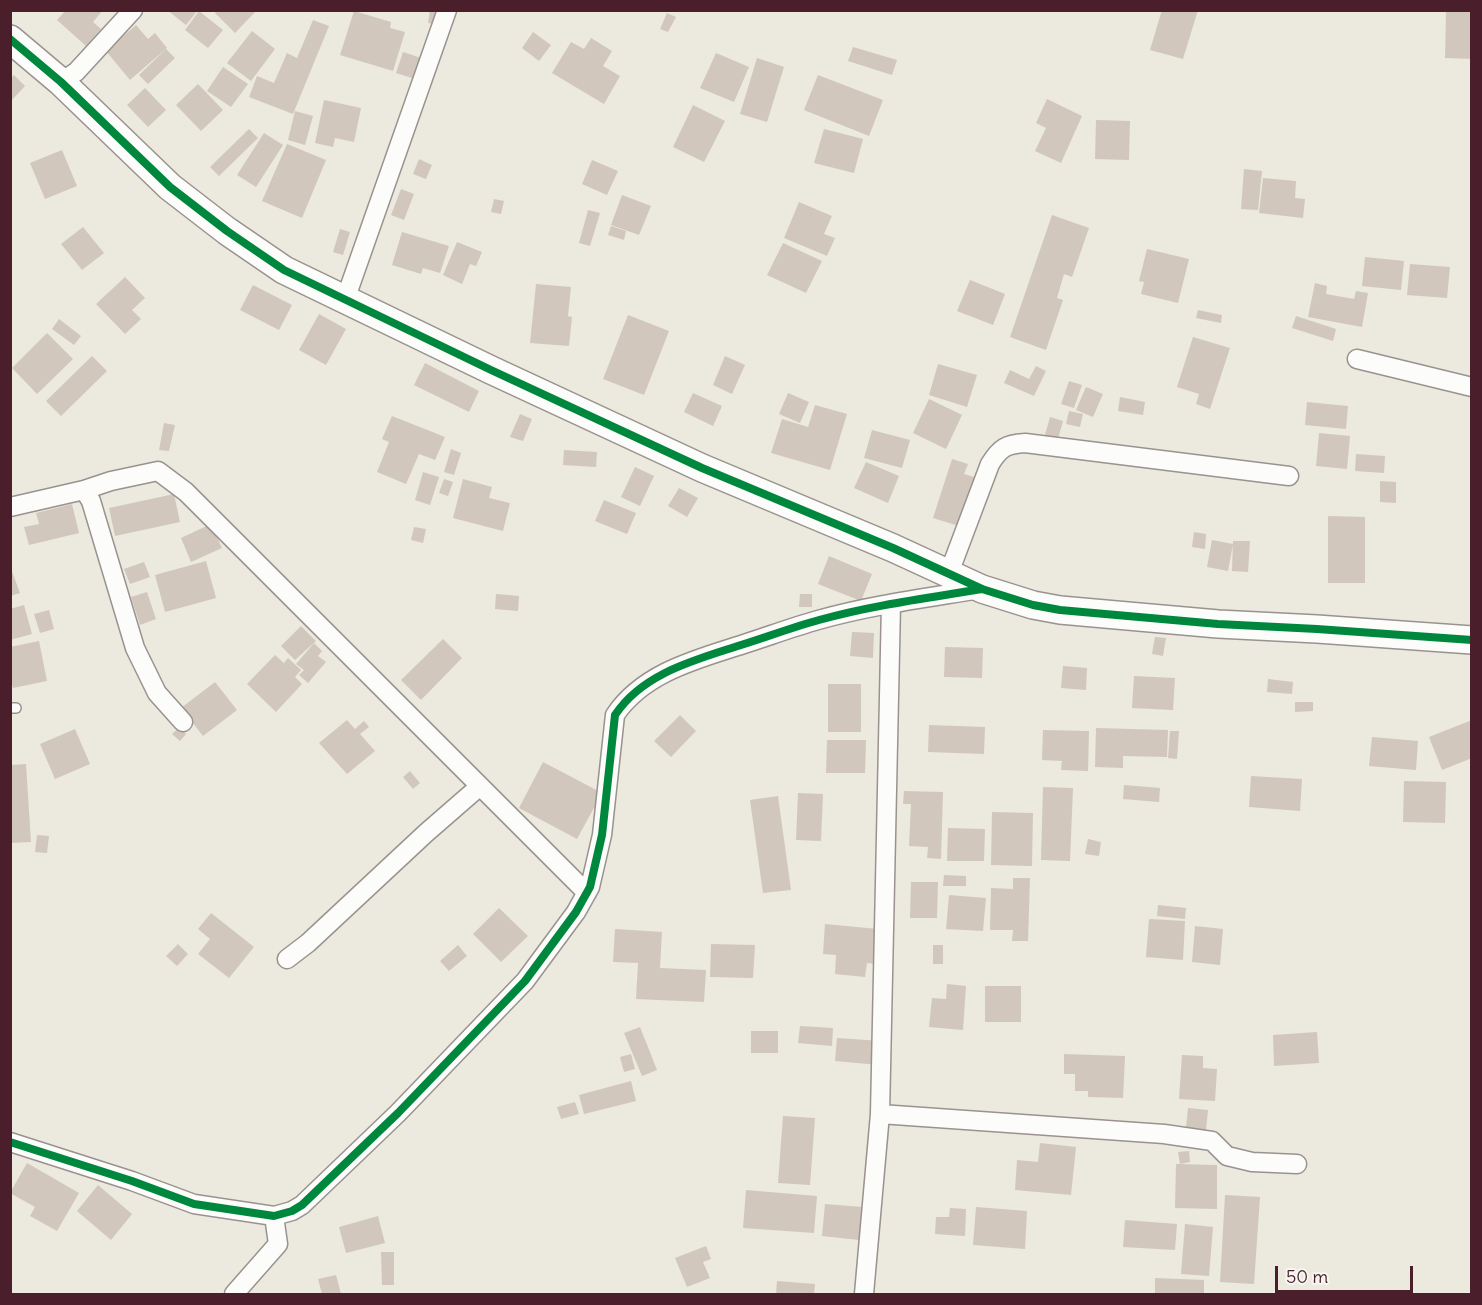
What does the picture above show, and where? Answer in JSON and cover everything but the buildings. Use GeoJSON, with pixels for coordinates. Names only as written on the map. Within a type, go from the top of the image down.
{"type":"FeatureCollection","features":[{"type":"Feature","properties":{"kind":"street"},"geometry":{"type":"LineString","coordinates":[[61,82],[76,72],[133,10]]}},
{"type":"Feature","properties":{"kind":"street"},"geometry":{"type":"LineString","coordinates":[[345,300],[447,10]]}},
{"type":"Feature","properties":{"kind":"street"},"geometry":{"type":"LineString","coordinates":[[10,39],[61,82],[170,187],[284,270],[702,468],[894,548],[982,589],[1033,605],[1060,610],[1218,624],[1472,640]]}},
{"type":"Feature","properties":{"kind":"street"},"geometry":{"type":"LineString","coordinates":[[1357,359],[1472,387]]}},
{"type":"Feature","properties":{"kind":"street"},"geometry":{"type":"LineString","coordinates":[[949,573],[990,464],[1008,444],[1024,443],[1289,476]]}},
{"type":"Feature","properties":{"kind":"street"},"geometry":{"type":"LineString","coordinates":[[10,507],[84,490],[111,480],[158,471],[186,492],[587,893]]}},
{"type":"Feature","properties":{"kind":"street"},"geometry":{"type":"LineString","coordinates":[[84,490],[91,501],[135,648],[157,693],[183,722]]}},
{"type":"Feature","properties":{"kind":"street"},"geometry":{"type":"LineString","coordinates":[[10,1142],[132,1181],[194,1204],[274,1216],[292,1211],[302,1205],[398,1113],[517,990],[576,912],[590,887],[602,835],[615,715],[644,685],[680,665],[819,620],[891,604],[982,589]]}},
{"type":"Feature","properties":{"kind":"street"},"geometry":{"type":"LineString","coordinates":[[864,1294],[880,1114],[891,604]]}},
{"type":"Feature","properties":{"kind":"street"},"geometry":{"type":"LineString","coordinates":[[286,959],[308,943],[426,832],[480,786]]}},
{"type":"Feature","properties":{"kind":"street"},"geometry":{"type":"LineString","coordinates":[[880,1114],[1164,1134],[1212,1141],[1227,1156],[1252,1162],[1297,1164]]}},
{"type":"Feature","properties":{"kind":"street"},"geometry":{"type":"LineString","coordinates":[[234,1294],[278,1244],[274,1216]]}},
{"type":"Feature","properties":{"kind":"cycle path"},"geometry":{"type":"LineString","coordinates":[[10,39],[61,82],[170,187],[227,231],[284,270],[702,468],[893,548],[982,589],[1033,605],[1060,610],[1218,624],[1472,640]]}},
{"type":"Feature","properties":{"kind":"cycle path"},"geometry":{"type":"LineString","coordinates":[[10,1142],[132,1181],[194,1204],[274,1216],[292,1211],[302,1205],[398,1113],[525,981],[576,912],[590,887],[602,835],[615,715],[640,688],[671,670],[706,656],[800,626],[880,606],[982,589]]}}]}
